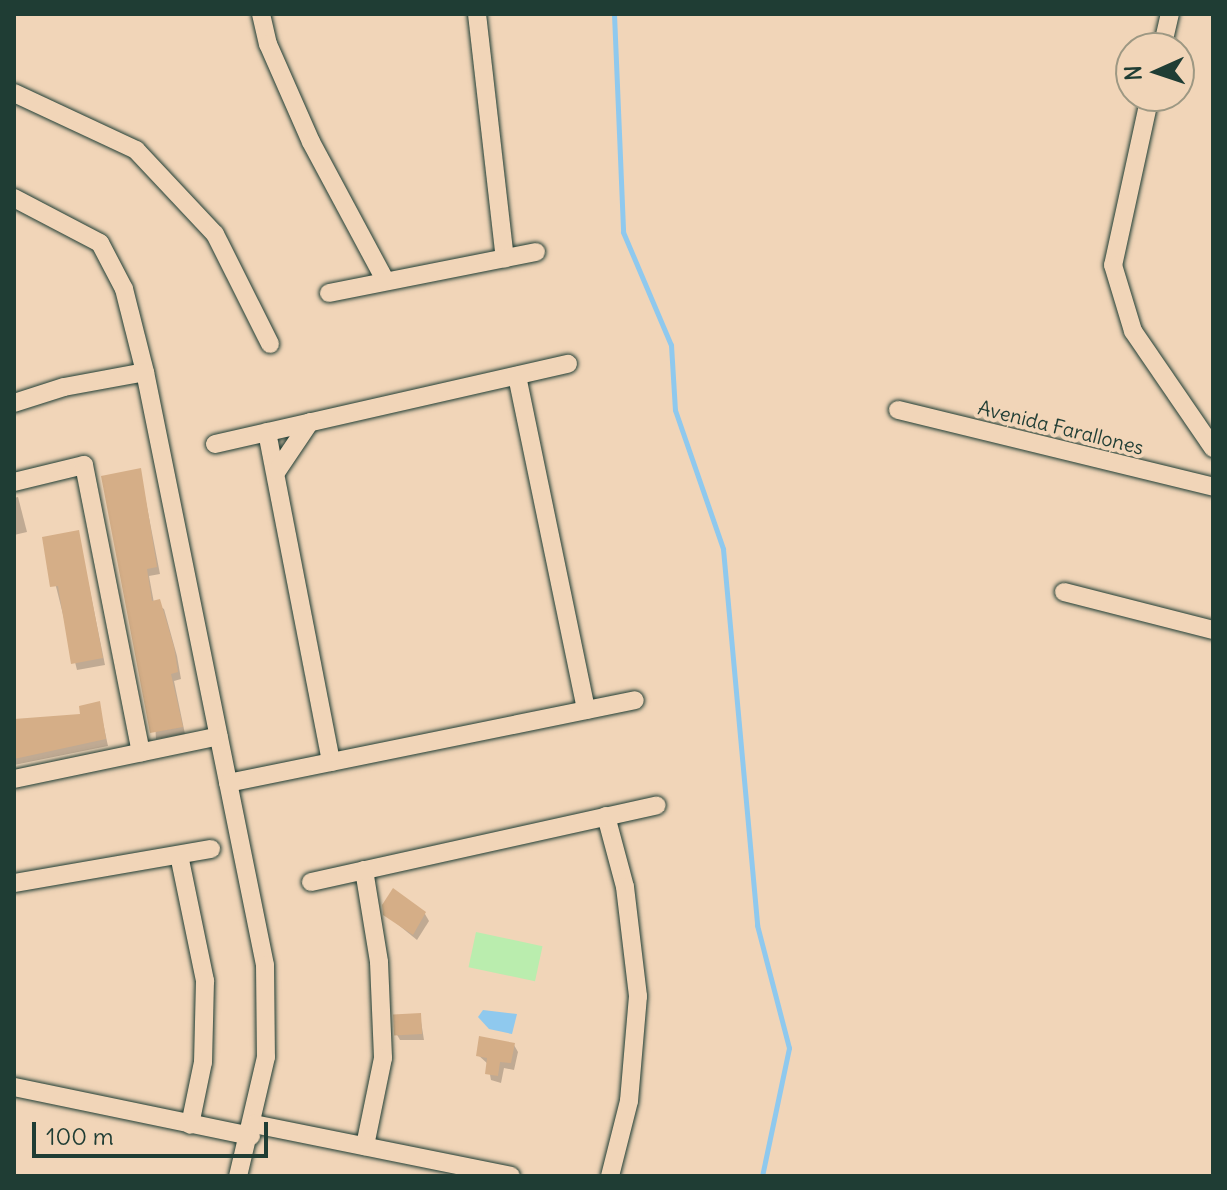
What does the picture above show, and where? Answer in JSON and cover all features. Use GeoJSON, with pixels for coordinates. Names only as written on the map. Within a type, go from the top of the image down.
{"type":"FeatureCollection","features":[{"type":"Feature","properties":{"kind":"street"},"geometry":{"type":"LineString","coordinates":[[261,14],[268,44],[311,142],[385,280]]}},
{"type":"Feature","properties":{"kind":"street"},"geometry":{"type":"LineString","coordinates":[[477,14],[505,258]]}},
{"type":"Feature","properties":{"kind":"street"},"geometry":{"type":"LineString","coordinates":[[14,93],[136,150],[215,234],[270,344]]}},
{"type":"Feature","properties":{"kind":"street"},"geometry":{"type":"LineString","coordinates":[[1146,112],[1113,265],[1133,331],[1213,448]]}},
{"type":"Feature","properties":{"kind":"street"},"geometry":{"type":"LineString","coordinates":[[14,198],[100,243],[124,289],[145,372],[265,965],[266,1057],[252,1130],[238,1176]]}},
{"type":"Feature","properties":{"kind":"street"},"geometry":{"type":"LineString","coordinates":[[329,293],[536,252]]}},
{"type":"Feature","properties":{"kind":"street"},"geometry":{"type":"LineString","coordinates":[[215,444],[568,364]]}},
{"type":"Feature","properties":{"kind":"street"},"geometry":{"type":"LineString","coordinates":[[14,403],[64,387],[145,372]]}},
{"type":"Feature","properties":{"kind":"street"},"geometry":{"type":"LineString","coordinates":[[517,376],[586,710]]}},
{"type":"Feature","properties":{"kind":"street","name":"Avenida Farallones"},"geometry":{"type":"LineString","coordinates":[[898,410],[1213,487]]}},
{"type":"Feature","properties":{"kind":"street"},"geometry":{"type":"LineString","coordinates":[[277,471],[310,422]]}},
{"type":"Feature","properties":{"kind":"street"},"geometry":{"type":"LineString","coordinates":[[267,432],[331,762]]}},
{"type":"Feature","properties":{"kind":"street"},"geometry":{"type":"LineString","coordinates":[[14,482],[84,465],[141,752]]}},
{"type":"Feature","properties":{"kind":"street"},"geometry":{"type":"LineString","coordinates":[[1064,592],[1213,630]]}},
{"type":"Feature","properties":{"kind":"street"},"geometry":{"type":"LineString","coordinates":[[228,783],[635,700]]}},
{"type":"Feature","properties":{"kind":"street"},"geometry":{"type":"LineString","coordinates":[[14,779],[219,736]]}},
{"type":"Feature","properties":{"kind":"street"},"geometry":{"type":"LineString","coordinates":[[311,882],[657,805]]}},
{"type":"Feature","properties":{"kind":"street"},"geometry":{"type":"LineString","coordinates":[[606,816],[625,887],[638,996],[629,1101],[610,1176]]}},
{"type":"Feature","properties":{"kind":"street"},"geometry":{"type":"LineString","coordinates":[[14,883],[211,849]]}},
{"type":"Feature","properties":{"kind":"street"},"geometry":{"type":"LineString","coordinates":[[179,855],[205,981],[203,1062],[190,1125]]}},
{"type":"Feature","properties":{"kind":"street"},"geometry":{"type":"LineString","coordinates":[[364,870],[379,962],[383,1058],[365,1146]]}},
{"type":"Feature","properties":{"kind":"street"},"geometry":{"type":"LineString","coordinates":[[14,1087],[190,1125],[252,1130],[365,1146],[511,1176]]}},
{"type":"Feature","properties":{"kind":"green space"},"geometry":{"type":"Polygon","coordinates":[[[476,932],[543,946],[535,981],[469,967],[476,932]]]}},
{"type":"Feature","properties":{"kind":"water"},"geometry":{"type":"Polygon","coordinates":[[[483,1010],[517,1014],[512,1034],[489,1029],[478,1017],[483,1010]]]}},
{"type":"Feature","properties":{"kind":"building"},"geometry":{"type":"Polygon","coordinates":[[[141,468],[157,567],[147,569],[152,601],[160,599],[174,647],[178,672],[171,674],[183,727],[150,733],[101,476],[141,468]]]}},
{"type":"Feature","properties":{"kind":"building"},"geometry":{"type":"Polygon","coordinates":[[[79,530],[103,658],[71,664],[58,586],[50,587],[42,537],[79,530]]]}},
{"type":"Feature","properties":{"kind":"building"},"geometry":{"type":"Polygon","coordinates":[[[100,701],[106,739],[14,759],[14,719],[80,714],[79,706],[100,701]]]}},
{"type":"Feature","properties":{"kind":"building"},"geometry":{"type":"Polygon","coordinates":[[[393,888],[426,912],[413,935],[383,915],[382,905],[393,888]]]}},
{"type":"Feature","properties":{"kind":"building"},"geometry":{"type":"Polygon","coordinates":[[[421,1013],[422,1034],[394,1035],[393,1014],[421,1013]]]}},
{"type":"Feature","properties":{"kind":"building"},"geometry":{"type":"Polygon","coordinates":[[[479,1036],[515,1043],[511,1063],[500,1062],[498,1076],[485,1074],[487,1058],[476,1056],[479,1036]]]}},
{"type":"Feature","properties":{"kind":"waterway"},"geometry":{"type":"LineString","coordinates":[[614,14],[623,232],[671,345],[675,410],[723,549],[757,925],[789,1048],[762,1176]]}}]}
